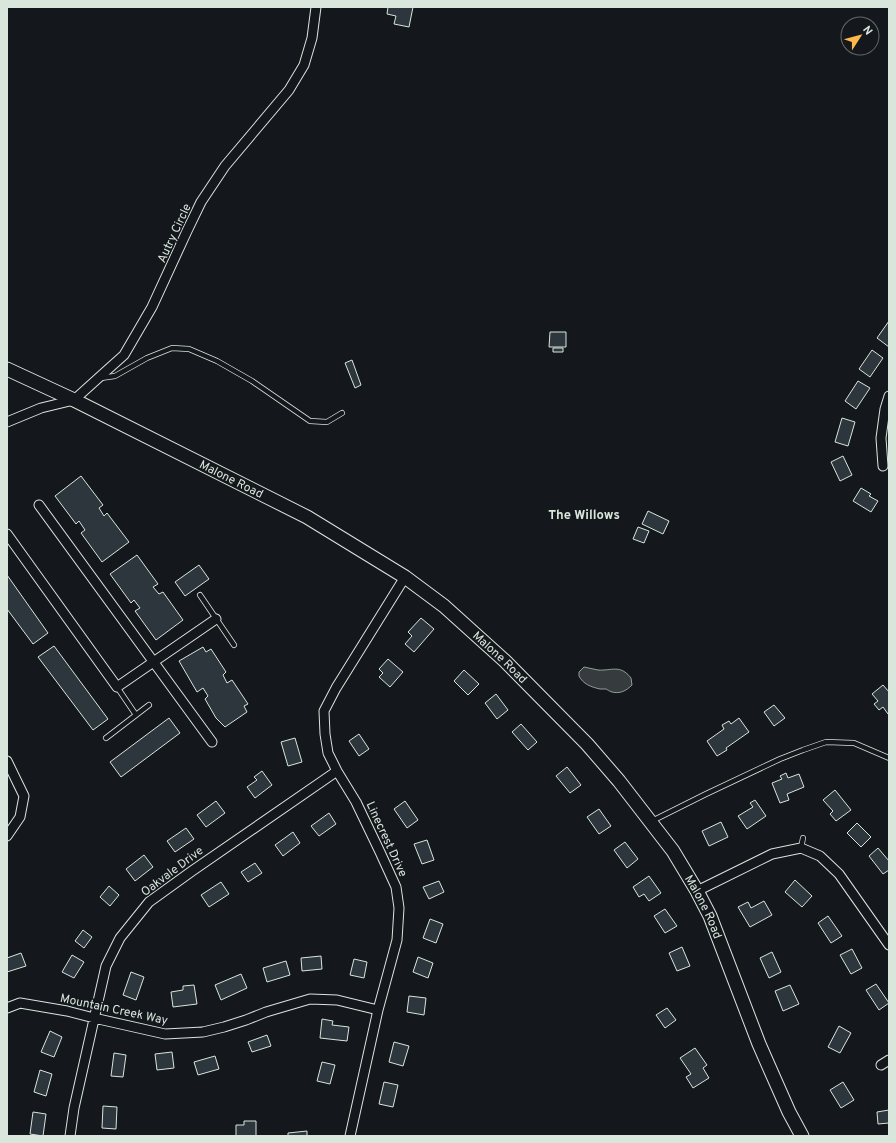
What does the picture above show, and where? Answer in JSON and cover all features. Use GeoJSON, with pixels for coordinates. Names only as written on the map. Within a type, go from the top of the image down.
{"type":"FeatureCollection","features":[{"type":"Feature","properties":{"kind":"street","name":"Autry Circle"},"geometry":{"type":"LineString","coordinates":[[7,422],[41,408],[74,400],[124,355],[152,307],[201,202],[225,166],[289,90],[304,65],[312,38],[316,7]]}},
{"type":"Feature","properties":{"kind":"street","name":"Malone Road"},"geometry":{"type":"LineString","coordinates":[[7,369],[74,400],[307,517],[405,577],[444,606],[505,661],[586,744],[619,781],[673,851],[710,916],[759,1044],[789,1112],[802,1136]]}},
{"type":"Feature","properties":{"kind":"street"},"geometry":{"type":"LineString","coordinates":[[883,466],[881,438],[885,409],[889,396]]}},
{"type":"Feature","properties":{"kind":"street"},"geometry":{"type":"LineString","coordinates":[[38,505],[212,742]]}},
{"type":"Feature","properties":{"kind":"street"},"geometry":{"type":"LineString","coordinates":[[7,534],[117,686],[216,619]]}},
{"type":"Feature","properties":{"kind":"street","name":"Linecrest Drive"},"geometry":{"type":"LineString","coordinates":[[350,1136],[378,1010],[397,940],[399,908],[396,888],[356,802],[328,753],[324,711],[344,675],[376,626],[405,577]]}},
{"type":"Feature","properties":{"kind":"street"},"geometry":{"type":"LineString","coordinates":[[7,761],[24,796],[20,818],[7,836]]}},
{"type":"Feature","properties":{"kind":"street","name":"Oakvale Drive"},"geometry":{"type":"LineString","coordinates":[[70,1136],[74,1108],[106,966],[120,938],[149,902],[337,771]]}},
{"type":"Feature","properties":{"kind":"street"},"geometry":{"type":"LineString","coordinates":[[697,891],[772,854],[802,848],[820,856],[839,874],[889,945]]}},
{"type":"Feature","properties":{"kind":"street","name":"Mountain Creek Way"},"geometry":{"type":"LineString","coordinates":[[7,1008],[20,1003],[67,1011],[165,1034],[203,1032],[224,1027],[272,1010],[310,999],[337,1000],[378,1010]]}},
{"type":"Feature","properties":{"kind":"street"},"geometry":{"type":"LineString","coordinates":[[881,1065],[889,1060]]}},
{"type":"Feature","properties":{"kind":"lane"},"geometry":{"type":"LineString","coordinates":[[98,378],[115,376],[147,358],[172,348],[189,349],[217,361],[252,381],[310,422],[327,422],[342,413]]}},
{"type":"Feature","properties":{"kind":"lane"},"geometry":{"type":"LineString","coordinates":[[200,595],[234,645]]}},
{"type":"Feature","properties":{"kind":"lane"},"geometry":{"type":"LineString","coordinates":[[117,686],[136,714]]}},
{"type":"Feature","properties":{"kind":"lane"},"geometry":{"type":"LineString","coordinates":[[106,738],[149,705]]}},
{"type":"Feature","properties":{"kind":"lane"},"geometry":{"type":"LineString","coordinates":[[650,822],[780,759],[826,742],[854,742],[889,758]]}},
{"type":"Feature","properties":{"kind":"lane"},"geometry":{"type":"LineString","coordinates":[[802,848],[803,838]]}},
{"type":"Feature","properties":{"kind":"shaded area"},"geometry":{"type":"Polygon","coordinates":[[[584,667],[598,670],[616,669],[623,671],[631,678],[632,685],[618,693],[590,686],[579,676],[579,672],[584,667]]]}},
{"type":"Feature","properties":{"kind":"building"},"geometry":{"type":"Polygon","coordinates":[[[388,7],[413,7],[409,27],[394,24],[396,16],[387,14],[388,7]]]}},
{"type":"Feature","properties":{"kind":"building"},"geometry":{"type":"Polygon","coordinates":[[[889,321],[889,347],[877,338],[889,321]]]}},
{"type":"Feature","properties":{"kind":"building"},"geometry":{"type":"Polygon","coordinates":[[[550,332],[566,332],[566,347],[549,347],[550,332]]]}},
{"type":"Feature","properties":{"kind":"building"},"geometry":{"type":"Polygon","coordinates":[[[553,348],[563,348],[563,352],[553,352],[553,348]]]}},
{"type":"Feature","properties":{"kind":"building"},"geometry":{"type":"Polygon","coordinates":[[[872,350],[883,358],[870,377],[859,369],[872,350]]]}},
{"type":"Feature","properties":{"kind":"building"},"geometry":{"type":"Polygon","coordinates":[[[352,360],[361,385],[355,388],[345,363],[352,360]]]}},
{"type":"Feature","properties":{"kind":"building"},"geometry":{"type":"Polygon","coordinates":[[[858,381],[870,388],[856,409],[845,401],[858,381]]]}},
{"type":"Feature","properties":{"kind":"building"},"geometry":{"type":"Polygon","coordinates":[[[842,418],[855,422],[848,446],[835,442],[842,418]]]}},
{"type":"Feature","properties":{"kind":"building"},"geometry":{"type":"Polygon","coordinates":[[[843,456],[852,475],[840,481],[831,462],[843,456]]]}},
{"type":"Feature","properties":{"kind":"building"},"geometry":{"type":"Polygon","coordinates":[[[81,476],[103,505],[99,508],[104,516],[107,513],[129,542],[102,562],[81,533],[85,530],[79,521],[76,524],[55,496],[81,476]]]}},
{"type":"Feature","properties":{"kind":"building"},"geometry":{"type":"Polygon","coordinates":[[[861,488],[871,494],[869,496],[878,501],[871,512],[853,501],[861,488]]]}},
{"type":"Feature","properties":{"kind":"building"},"geometry":{"type":"Polygon","coordinates":[[[648,511],[669,521],[663,534],[642,524],[648,511]]]}},
{"type":"Feature","properties":{"kind":"building"},"geometry":{"type":"Polygon","coordinates":[[[638,527],[649,531],[644,543],[633,539],[638,527]]]}},
{"type":"Feature","properties":{"kind":"building"},"geometry":{"type":"Polygon","coordinates":[[[137,555],[158,584],[153,587],[159,594],[163,592],[183,620],[156,640],[135,611],[140,608],[134,600],[131,603],[110,574],[137,555]]]}},
{"type":"Feature","properties":{"kind":"building"},"geometry":{"type":"Polygon","coordinates":[[[199,565],[209,579],[185,596],[175,582],[199,565]]]}},
{"type":"Feature","properties":{"kind":"building"},"geometry":{"type":"Polygon","coordinates":[[[7,575],[48,633],[33,644],[7,609],[7,575]]]}},
{"type":"Feature","properties":{"kind":"building"},"geometry":{"type":"Polygon","coordinates":[[[421,618],[434,629],[414,652],[405,644],[412,636],[408,632],[421,618]]]}},
{"type":"Feature","properties":{"kind":"building"},"geometry":{"type":"Polygon","coordinates":[[[54,646],[108,719],[93,730],[38,657],[54,646]]]}},
{"type":"Feature","properties":{"kind":"building"},"geometry":{"type":"Polygon","coordinates":[[[203,647],[206,652],[211,649],[226,672],[223,675],[227,683],[232,680],[248,704],[244,706],[247,712],[225,727],[216,718],[205,699],[208,696],[203,688],[197,692],[179,661],[203,647]]]}},
{"type":"Feature","properties":{"kind":"building"},"geometry":{"type":"Polygon","coordinates":[[[388,659],[403,672],[390,687],[379,677],[383,673],[379,669],[388,659]]]}},
{"type":"Feature","properties":{"kind":"building"},"geometry":{"type":"Polygon","coordinates":[[[464,670],[479,684],[468,695],[454,681],[464,670]]]}},
{"type":"Feature","properties":{"kind":"building"},"geometry":{"type":"Polygon","coordinates":[[[883,685],[889,692],[888,714],[883,707],[879,710],[874,704],[878,701],[872,694],[883,685]]]}},
{"type":"Feature","properties":{"kind":"building"},"geometry":{"type":"Polygon","coordinates":[[[496,694],[508,710],[497,719],[485,703],[496,694]]]}},
{"type":"Feature","properties":{"kind":"building"},"geometry":{"type":"Polygon","coordinates":[[[774,705],[785,718],[774,726],[764,712],[774,705]]]}},
{"type":"Feature","properties":{"kind":"building"},"geometry":{"type":"Polygon","coordinates":[[[169,718],[180,733],[121,777],[110,762],[169,718]]]}},
{"type":"Feature","properties":{"kind":"building"},"geometry":{"type":"Polygon","coordinates":[[[739,718],[749,732],[717,756],[707,741],[724,729],[722,725],[729,721],[731,724],[739,718]]]}},
{"type":"Feature","properties":{"kind":"building"},"geometry":{"type":"Polygon","coordinates":[[[521,724],[537,742],[528,750],[512,732],[521,724]]]}},
{"type":"Feature","properties":{"kind":"building"},"geometry":{"type":"Polygon","coordinates":[[[359,734],[369,749],[359,756],[349,741],[359,734]]]}},
{"type":"Feature","properties":{"kind":"building"},"geometry":{"type":"Polygon","coordinates":[[[295,738],[302,762],[288,766],[281,742],[295,738]]]}},
{"type":"Feature","properties":{"kind":"building"},"geometry":{"type":"Polygon","coordinates":[[[567,767],[581,785],[570,793],[556,776],[567,767]]]}},
{"type":"Feature","properties":{"kind":"building"},"geometry":{"type":"Polygon","coordinates":[[[262,771],[272,785],[255,798],[247,787],[257,780],[254,777],[262,771]]]}},
{"type":"Feature","properties":{"kind":"building"},"geometry":{"type":"Polygon","coordinates":[[[786,773],[788,778],[799,774],[804,787],[787,794],[789,800],[780,803],[772,783],[782,779],[780,776],[786,773]]]}},
{"type":"Feature","properties":{"kind":"building"},"geometry":{"type":"Polygon","coordinates":[[[835,790],[851,810],[836,821],[830,814],[833,811],[823,800],[835,790]]]}},
{"type":"Feature","properties":{"kind":"building"},"geometry":{"type":"Polygon","coordinates":[[[755,800],[766,816],[747,829],[738,816],[753,807],[750,803],[755,800]]]}},
{"type":"Feature","properties":{"kind":"building"},"geometry":{"type":"Polygon","coordinates":[[[216,801],[225,813],[206,827],[197,815],[216,801]]]}},
{"type":"Feature","properties":{"kind":"building"},"geometry":{"type":"Polygon","coordinates":[[[405,801],[418,820],[407,828],[394,809],[405,801]]]}},
{"type":"Feature","properties":{"kind":"building"},"geometry":{"type":"Polygon","coordinates":[[[599,809],[611,826],[599,834],[587,817],[599,809]]]}},
{"type":"Feature","properties":{"kind":"building"},"geometry":{"type":"Polygon","coordinates":[[[329,813],[336,824],[319,836],[311,826],[329,813]]]}},
{"type":"Feature","properties":{"kind":"building"},"geometry":{"type":"Polygon","coordinates":[[[721,822],[728,837],[709,846],[702,831],[721,822]]]}},
{"type":"Feature","properties":{"kind":"building"},"geometry":{"type":"Polygon","coordinates":[[[857,823],[871,837],[861,847],[847,833],[857,823]]]}},
{"type":"Feature","properties":{"kind":"building"},"geometry":{"type":"Polygon","coordinates":[[[186,828],[194,839],[175,852],[167,841],[186,828]]]}},
{"type":"Feature","properties":{"kind":"building"},"geometry":{"type":"Polygon","coordinates":[[[293,832],[300,843],[283,856],[275,845],[293,832]]]}},
{"type":"Feature","properties":{"kind":"building"},"geometry":{"type":"Polygon","coordinates":[[[427,840],[434,860],[422,864],[414,844],[427,840]]]}},
{"type":"Feature","properties":{"kind":"building"},"geometry":{"type":"Polygon","coordinates":[[[625,842],[638,859],[627,868],[614,850],[625,842]]]}},
{"type":"Feature","properties":{"kind":"building"},"geometry":{"type":"Polygon","coordinates":[[[878,848],[889,861],[889,870],[883,874],[869,856],[878,848]]]}},
{"type":"Feature","properties":{"kind":"building"},"geometry":{"type":"Polygon","coordinates":[[[144,855],[153,867],[135,881],[126,869],[144,855]]]}},
{"type":"Feature","properties":{"kind":"building"},"geometry":{"type":"Polygon","coordinates":[[[255,863],[262,873],[248,882],[241,872],[255,863]]]}},
{"type":"Feature","properties":{"kind":"building"},"geometry":{"type":"Polygon","coordinates":[[[649,876],[661,893],[649,901],[644,894],[639,897],[633,887],[649,876]]]}},
{"type":"Feature","properties":{"kind":"building"},"geometry":{"type":"Polygon","coordinates":[[[795,880],[812,896],[802,907],[785,892],[795,880]]]}},
{"type":"Feature","properties":{"kind":"building"},"geometry":{"type":"Polygon","coordinates":[[[439,881],[444,892],[429,899],[423,887],[439,881]]]}},
{"type":"Feature","properties":{"kind":"building"},"geometry":{"type":"Polygon","coordinates":[[[221,882],[229,894],[209,907],[201,895],[221,882]]]}},
{"type":"Feature","properties":{"kind":"building"},"geometry":{"type":"Polygon","coordinates":[[[109,886],[119,895],[110,906],[100,897],[109,886]]]}},
{"type":"Feature","properties":{"kind":"building"},"geometry":{"type":"Polygon","coordinates":[[[764,901],[772,915],[750,927],[738,907],[748,902],[751,908],[764,901]]]}},
{"type":"Feature","properties":{"kind":"building"},"geometry":{"type":"Polygon","coordinates":[[[665,909],[677,926],[665,933],[654,916],[665,909]]]}},
{"type":"Feature","properties":{"kind":"building"},"geometry":{"type":"Polygon","coordinates":[[[828,916],[842,936],[831,943],[818,923],[828,916]]]}},
{"type":"Feature","properties":{"kind":"building"},"geometry":{"type":"Polygon","coordinates":[[[430,919],[443,924],[436,943],[423,938],[430,919]]]}},
{"type":"Feature","properties":{"kind":"building"},"geometry":{"type":"Polygon","coordinates":[[[83,930],[92,937],[84,948],[75,941],[83,930]]]}},
{"type":"Feature","properties":{"kind":"building"},"geometry":{"type":"Polygon","coordinates":[[[682,947],[690,966],[677,971],[669,953],[682,947]]]}},
{"type":"Feature","properties":{"kind":"building"},"geometry":{"type":"Polygon","coordinates":[[[852,949],[862,968],[851,974],[840,955],[852,949]]]}},
{"type":"Feature","properties":{"kind":"building"},"geometry":{"type":"Polygon","coordinates":[[[772,952],[781,972],[769,978],[760,958],[772,952]]]}},
{"type":"Feature","properties":{"kind":"building"},"geometry":{"type":"Polygon","coordinates":[[[21,953],[26,966],[7,972],[7,958],[21,953]]]}},
{"type":"Feature","properties":{"kind":"building"},"geometry":{"type":"Polygon","coordinates":[[[72,955],[84,962],[74,978],[62,972],[72,955]]]}},
{"type":"Feature","properties":{"kind":"building"},"geometry":{"type":"Polygon","coordinates":[[[321,956],[322,969],[302,971],[301,958],[321,956]]]}},
{"type":"Feature","properties":{"kind":"building"},"geometry":{"type":"Polygon","coordinates":[[[418,957],[433,963],[428,978],[413,972],[418,957]]]}},
{"type":"Feature","properties":{"kind":"building"},"geometry":{"type":"Polygon","coordinates":[[[354,959],[367,962],[364,978],[350,975],[354,959]]]}},
{"type":"Feature","properties":{"kind":"building"},"geometry":{"type":"Polygon","coordinates":[[[286,961],[290,975],[267,982],[263,968],[286,961]]]}},
{"type":"Feature","properties":{"kind":"building"},"geometry":{"type":"Polygon","coordinates":[[[131,972],[144,977],[136,1000],[123,995],[131,972]]]}},
{"type":"Feature","properties":{"kind":"building"},"geometry":{"type":"Polygon","coordinates":[[[241,974],[247,988],[221,1000],[215,985],[241,974]]]}},
{"type":"Feature","properties":{"kind":"building"},"geometry":{"type":"Polygon","coordinates":[[[876,984],[889,1003],[879,1010],[866,990],[876,984]]]}},
{"type":"Feature","properties":{"kind":"building"},"geometry":{"type":"Polygon","coordinates":[[[194,985],[197,1004],[173,1007],[171,992],[183,990],[183,986],[194,985]]]}},
{"type":"Feature","properties":{"kind":"building"},"geometry":{"type":"Polygon","coordinates":[[[790,985],[799,1004],[783,1011],[775,991],[790,985]]]}},
{"type":"Feature","properties":{"kind":"building"},"geometry":{"type":"Polygon","coordinates":[[[409,996],[426,998],[424,1015],[407,1012],[409,996]]]}},
{"type":"Feature","properties":{"kind":"building"},"geometry":{"type":"Polygon","coordinates":[[[667,1008],[676,1020],[665,1028],[656,1015],[667,1008]]]}},
{"type":"Feature","properties":{"kind":"building"},"geometry":{"type":"Polygon","coordinates":[[[322,1019],[333,1021],[332,1025],[349,1027],[347,1041],[320,1038],[322,1019]]]}},
{"type":"Feature","properties":{"kind":"building"},"geometry":{"type":"Polygon","coordinates":[[[839,1026],[851,1033],[840,1053],[828,1047],[839,1026]]]}},
{"type":"Feature","properties":{"kind":"building"},"geometry":{"type":"Polygon","coordinates":[[[50,1031],[62,1037],[54,1057],[41,1052],[50,1031]]]}},
{"type":"Feature","properties":{"kind":"building"},"geometry":{"type":"Polygon","coordinates":[[[267,1035],[271,1046],[252,1052],[248,1042],[267,1035]]]}},
{"type":"Feature","properties":{"kind":"building"},"geometry":{"type":"Polygon","coordinates":[[[394,1042],[409,1046],[403,1066],[389,1062],[394,1042]]]}},
{"type":"Feature","properties":{"kind":"building"},"geometry":{"type":"Polygon","coordinates":[[[695,1048],[707,1065],[703,1068],[709,1078],[693,1088],[686,1077],[691,1074],[680,1058],[695,1048]]]}},
{"type":"Feature","properties":{"kind":"building"},"geometry":{"type":"Polygon","coordinates":[[[172,1052],[174,1068],[157,1070],[155,1054],[172,1052]]]}},
{"type":"Feature","properties":{"kind":"building"},"geometry":{"type":"Polygon","coordinates":[[[114,1053],[126,1055],[123,1077],[111,1076],[114,1053]]]}},
{"type":"Feature","properties":{"kind":"building"},"geometry":{"type":"Polygon","coordinates":[[[215,1056],[219,1069],[198,1075],[194,1062],[215,1056]]]}},
{"type":"Feature","properties":{"kind":"building"},"geometry":{"type":"Polygon","coordinates":[[[322,1062],[335,1065],[330,1084],[317,1081],[322,1062]]]}},
{"type":"Feature","properties":{"kind":"building"},"geometry":{"type":"Polygon","coordinates":[[[40,1070],[52,1074],[46,1096],[34,1092],[40,1070]]]}},
{"type":"Feature","properties":{"kind":"building"},"geometry":{"type":"Polygon","coordinates":[[[384,1082],[398,1085],[393,1107],[379,1104],[384,1082]]]}},
{"type":"Feature","properties":{"kind":"building"},"geometry":{"type":"Polygon","coordinates":[[[843,1082],[854,1100],[841,1108],[830,1090],[843,1082]]]}},
{"type":"Feature","properties":{"kind":"building"},"geometry":{"type":"Polygon","coordinates":[[[103,1106],[117,1107],[116,1129],[102,1128],[103,1106]]]}},
{"type":"Feature","properties":{"kind":"building"},"geometry":{"type":"Polygon","coordinates":[[[889,1110],[889,1123],[878,1124],[877,1112],[889,1110]]]}},
{"type":"Feature","properties":{"kind":"building"},"geometry":{"type":"Polygon","coordinates":[[[33,1112],[46,1114],[43,1136],[30,1134],[33,1112]]]}},
{"type":"Feature","properties":{"kind":"building"},"geometry":{"type":"Polygon","coordinates":[[[244,1121],[256,1121],[256,1136],[236,1136],[236,1125],[244,1125],[244,1121]]]}},
{"type":"Feature","properties":{"kind":"building"},"geometry":{"type":"Polygon","coordinates":[[[307,1131],[307,1136],[288,1136],[288,1133],[307,1131]]]}},
{"type":"Feature","properties":{"kind":"district","name":"The Willows"},"geometry":{"type":"Point","coordinates":[584,514]}}]}
